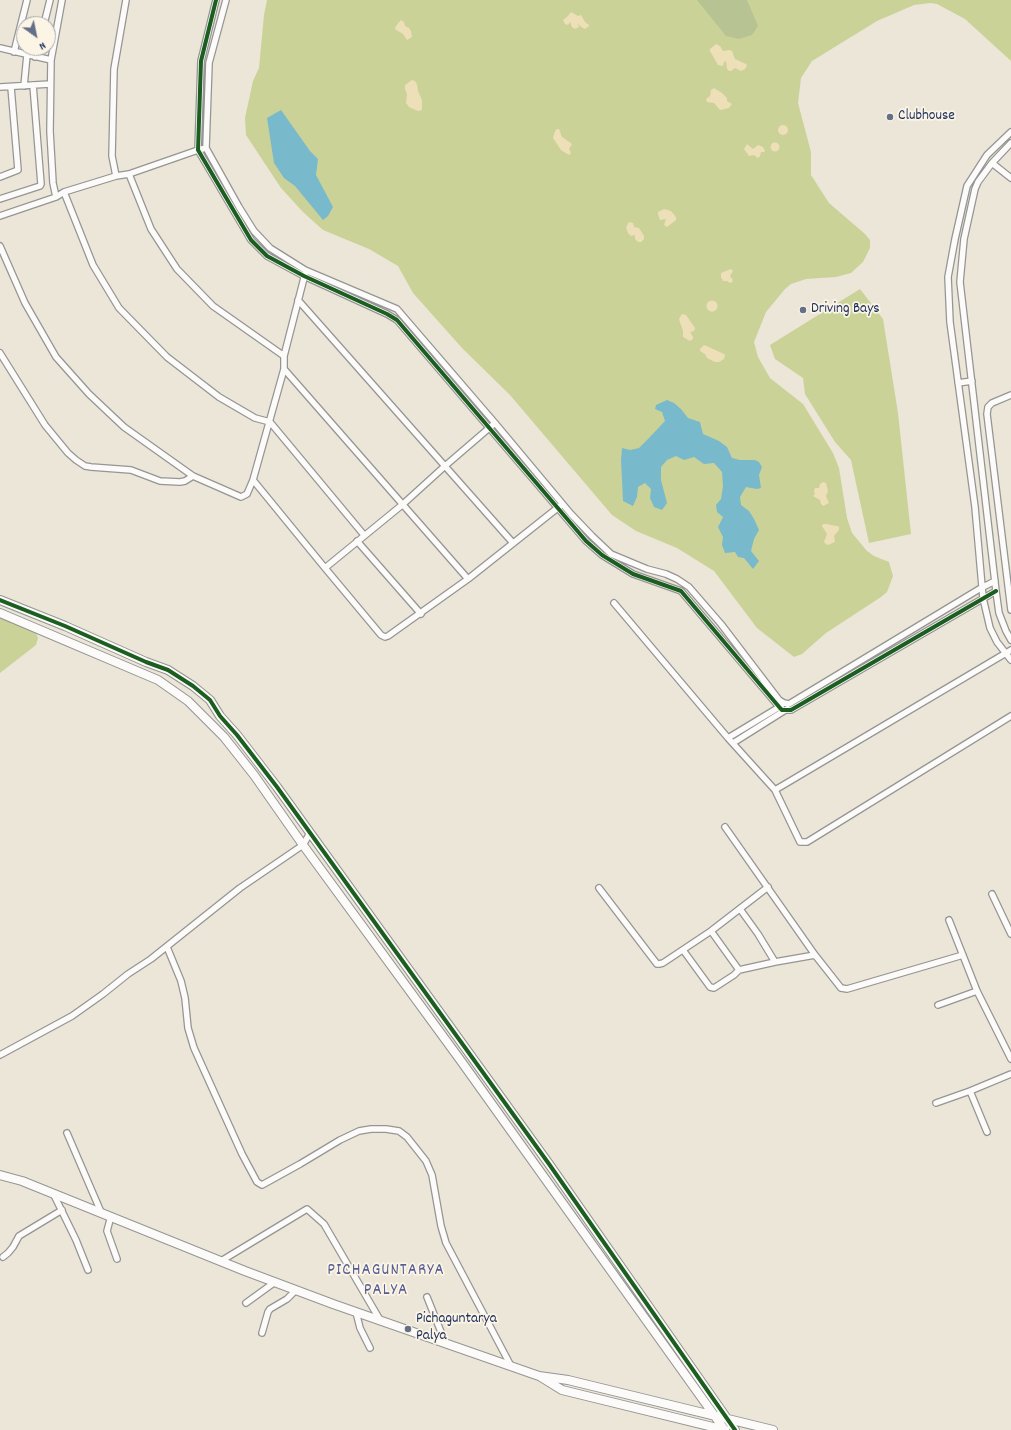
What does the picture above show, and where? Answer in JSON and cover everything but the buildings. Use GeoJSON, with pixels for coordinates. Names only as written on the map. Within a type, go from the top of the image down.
{"type":"FeatureCollection","features":[{"type":"Feature","properties":{"kind":"street"},"geometry":{"type":"LineString","coordinates":[[0,48],[14,52],[27,0]]}},
{"type":"Feature","properties":{"kind":"street"},"geometry":{"type":"LineString","coordinates":[[46,16],[50,0]]}},
{"type":"Feature","properties":{"kind":"street"},"geometry":{"type":"LineString","coordinates":[[56,197],[53,183],[50,131],[50,84],[51,60],[62,0]]}},
{"type":"Feature","properties":{"kind":"street"},"geometry":{"type":"LineString","coordinates":[[116,176],[112,156],[114,69],[126,0]]}},
{"type":"Feature","properties":{"kind":"street"},"geometry":{"type":"LineString","coordinates":[[216,0],[201,61],[198,150],[251,240],[267,256],[304,276],[393,316],[586,541],[602,555],[633,574],[681,591],[780,708],[786,710]]}},
{"type":"Feature","properties":{"kind":"street"},"geometry":{"type":"LineString","coordinates":[[226,0],[209,62],[206,148],[254,231],[270,248],[306,270],[397,310],[592,536],[611,554],[646,569],[666,574],[689,587],[721,624],[779,700],[787,703]]}},
{"type":"Feature","properties":{"kind":"street"},"geometry":{"type":"LineString","coordinates":[[24,86],[27,56]]}},
{"type":"Feature","properties":{"kind":"street"},"geometry":{"type":"LineString","coordinates":[[31,56],[51,60]]}},
{"type":"Feature","properties":{"kind":"street"},"geometry":{"type":"LineString","coordinates":[[0,87],[50,84]]}},
{"type":"Feature","properties":{"kind":"street"},"geometry":{"type":"LineString","coordinates":[[0,199],[40,186],[41,184],[33,85]]}},
{"type":"Feature","properties":{"kind":"street"},"geometry":{"type":"LineString","coordinates":[[0,177],[18,170],[11,87]]}},
{"type":"Feature","properties":{"kind":"street"},"geometry":{"type":"LineString","coordinates":[[1011,132],[987,155],[967,186],[948,277],[950,322],[975,507],[983,598],[990,628],[997,642],[1011,660]]}},
{"type":"Feature","properties":{"kind":"street"},"geometry":{"type":"LineString","coordinates":[[1011,143],[992,163],[978,182],[975,189],[964,239],[960,282],[999,613],[1011,640]]}},
{"type":"Feature","properties":{"kind":"street"},"geometry":{"type":"LineString","coordinates":[[0,216],[56,197],[64,192],[116,176],[129,174],[206,148]]}},
{"type":"Feature","properties":{"kind":"street"},"geometry":{"type":"LineString","coordinates":[[992,163],[1011,178]]}},
{"type":"Feature","properties":{"kind":"street"},"geometry":{"type":"LineString","coordinates":[[129,174],[151,229],[177,269],[213,306],[284,356]]}},
{"type":"Feature","properties":{"kind":"street"},"geometry":{"type":"LineString","coordinates":[[64,192],[93,265],[119,308],[167,358],[219,397],[255,418],[270,422],[364,535]]}},
{"type":"Feature","properties":{"kind":"street"},"geometry":{"type":"LineString","coordinates":[[0,246],[24,304],[56,357],[90,394],[124,428],[193,476],[241,497],[247,494],[253,480],[270,422],[284,370],[284,356],[306,270]]}},
{"type":"Feature","properties":{"kind":"street"},"geometry":{"type":"LineString","coordinates":[[298,300],[513,543]]}},
{"type":"Feature","properties":{"kind":"street"},"geometry":{"type":"LineString","coordinates":[[0,353],[45,425],[68,454],[85,466],[131,470],[160,481],[180,482],[193,476]]}},
{"type":"Feature","properties":{"kind":"street"},"geometry":{"type":"LineString","coordinates":[[284,370],[468,579]]}},
{"type":"Feature","properties":{"kind":"street"},"geometry":{"type":"LineString","coordinates":[[958,384],[972,381]]}},
{"type":"Feature","properties":{"kind":"street"},"geometry":{"type":"LineString","coordinates":[[1011,395],[992,403],[988,407],[987,414],[1011,610]]}},
{"type":"Feature","properties":{"kind":"street"},"geometry":{"type":"LineString","coordinates":[[325,568],[402,505],[496,423]]}},
{"type":"Feature","properties":{"kind":"street"},"geometry":{"type":"LineString","coordinates":[[253,480],[381,635],[385,637],[468,579],[563,504]]}},
{"type":"Feature","properties":{"kind":"street"},"geometry":{"type":"LineString","coordinates":[[357,541],[420,614]]}},
{"type":"Feature","properties":{"kind":"street"},"geometry":{"type":"LineString","coordinates":[[728,738],[995,581]]}},
{"type":"Feature","properties":{"kind":"street"},"geometry":{"type":"LineString","coordinates":[[733,743],[786,710],[798,706],[996,591]]}},
{"type":"Feature","properties":{"kind":"street"},"geometry":{"type":"LineString","coordinates":[[0,600],[168,670],[193,686],[210,700],[220,716],[237,735],[310,833],[549,1164],[735,1430]]}},
{"type":"Feature","properties":{"kind":"street"},"geometry":{"type":"LineString","coordinates":[[614,603],[728,738],[775,790],[800,842],[807,842],[1011,716]]}},
{"type":"Feature","properties":{"kind":"street"},"geometry":{"type":"LineString","coordinates":[[0,612],[158,680],[188,701],[224,736],[254,775],[303,845],[461,1061],[715,1417],[726,1430]]}},
{"type":"Feature","properties":{"kind":"street"},"geometry":{"type":"LineString","coordinates":[[775,790],[1011,650]]}},
{"type":"Feature","properties":{"kind":"street"},"geometry":{"type":"LineString","coordinates":[[786,710],[787,703]]}},
{"type":"Feature","properties":{"kind":"street"},"geometry":{"type":"LineString","coordinates":[[725,827],[815,955],[841,988],[847,989],[963,955]]}},
{"type":"Feature","properties":{"kind":"street"},"geometry":{"type":"LineString","coordinates":[[0,1055],[72,1016],[128,974],[152,959],[240,888],[303,845],[310,833]]}},
{"type":"Feature","properties":{"kind":"street"},"geometry":{"type":"LineString","coordinates":[[599,888],[657,964],[663,963],[711,931],[768,887]]}},
{"type":"Feature","properties":{"kind":"street"},"geometry":{"type":"LineString","coordinates":[[992,894],[1011,934]]}},
{"type":"Feature","properties":{"kind":"street"},"geometry":{"type":"LineString","coordinates":[[740,909],[758,934],[775,962]]}},
{"type":"Feature","properties":{"kind":"street"},"geometry":{"type":"LineString","coordinates":[[949,920],[978,991],[1011,1059]]}},
{"type":"Feature","properties":{"kind":"street"},"geometry":{"type":"LineString","coordinates":[[711,931],[739,970]]}},
{"type":"Feature","properties":{"kind":"street"},"geometry":{"type":"LineString","coordinates":[[167,947],[181,982],[185,998],[188,1028],[194,1048],[242,1154],[257,1182],[262,1185],[358,1131],[371,1129],[399,1131],[407,1137],[426,1161],[432,1175],[441,1226],[446,1242],[469,1289],[511,1366]]}},
{"type":"Feature","properties":{"kind":"street"},"geometry":{"type":"LineString","coordinates":[[683,950],[712,988],[716,987],[739,970],[815,955]]}},
{"type":"Feature","properties":{"kind":"street"},"geometry":{"type":"LineString","coordinates":[[938,1005],[978,991]]}},
{"type":"Feature","properties":{"kind":"street"},"geometry":{"type":"LineString","coordinates":[[936,1103],[970,1092],[1011,1074]]}},
{"type":"Feature","properties":{"kind":"street"},"geometry":{"type":"LineString","coordinates":[[970,1092],[987,1132]]}},
{"type":"Feature","properties":{"kind":"street"},"geometry":{"type":"LineString","coordinates":[[67,1133],[101,1212]]}},
{"type":"Feature","properties":{"kind":"street"},"geometry":{"type":"LineString","coordinates":[[0,1175],[22,1181],[53,1193],[296,1290],[539,1376],[562,1390],[726,1430]]}},
{"type":"Feature","properties":{"kind":"street"},"geometry":{"type":"LineString","coordinates":[[53,1193],[76,1240],[88,1270]]}},
{"type":"Feature","properties":{"kind":"street"},"geometry":{"type":"LineString","coordinates":[[3,1257],[13,1247],[19,1236],[62,1210]]}},
{"type":"Feature","properties":{"kind":"street"},"geometry":{"type":"LineString","coordinates":[[221,1261],[304,1210],[309,1210],[324,1224],[380,1320]]}},
{"type":"Feature","properties":{"kind":"street"},"geometry":{"type":"LineString","coordinates":[[111,1216],[107,1231],[117,1259]]}},
{"type":"Feature","properties":{"kind":"street"},"geometry":{"type":"LineString","coordinates":[[246,1303],[275,1282]]}},
{"type":"Feature","properties":{"kind":"street"},"geometry":{"type":"LineString","coordinates":[[262,1332],[265,1318],[270,1309],[287,1299],[296,1290]]}},
{"type":"Feature","properties":{"kind":"street"},"geometry":{"type":"LineString","coordinates":[[427,1297],[445,1342]]}},
{"type":"Feature","properties":{"kind":"street"},"geometry":{"type":"LineString","coordinates":[[356,1312],[360,1328],[370,1348]]}},
{"type":"Feature","properties":{"kind":"street"},"geometry":{"type":"LineString","coordinates":[[539,1376],[568,1380],[773,1430]]}},
{"type":"Feature","properties":{"kind":"green space"},"geometry":{"type":"Polygon","coordinates":[[[267,0],[1011,0],[1011,61],[965,19],[937,4],[930,3],[914,5],[877,21],[812,61],[801,78],[798,103],[811,152],[811,175],[829,203],[870,240],[870,248],[863,262],[851,273],[836,277],[806,279],[791,284],[766,312],[754,342],[758,357],[770,378],[803,404],[833,453],[839,468],[847,518],[852,533],[867,551],[874,556],[889,562],[893,576],[887,592],[826,633],[802,654],[794,657],[757,628],[714,571],[677,548],[636,531],[612,515],[510,395],[462,348],[413,293],[398,266],[369,249],[323,230],[303,212],[281,188],[246,135],[245,118],[253,81],[259,68],[264,15],[267,0]]]}},
{"type":"Feature","properties":{"kind":"green space"},"geometry":{"type":"Polygon","coordinates":[[[697,0],[747,0],[758,26],[752,35],[739,39],[726,36],[697,0]]]}},
{"type":"Feature","properties":{"kind":"green space"},"geometry":{"type":"Polygon","coordinates":[[[860,289],[883,319],[898,413],[911,534],[869,543],[851,460],[835,442],[805,394],[803,378],[775,359],[770,345],[860,289]]]}},
{"type":"Feature","properties":{"kind":"green space"},"geometry":{"type":"Polygon","coordinates":[[[0,617],[32,630],[36,633],[38,638],[36,645],[0,673],[0,617]]]}},
{"type":"Feature","properties":{"kind":"sand"},"geometry":{"type":"Polygon","coordinates":[[[571,12],[578,16],[581,15],[589,26],[585,29],[578,23],[579,27],[575,29],[572,27],[570,22],[568,25],[565,24],[563,20],[571,12]]]}},
{"type":"Feature","properties":{"kind":"sand"},"geometry":{"type":"Polygon","coordinates":[[[401,20],[411,31],[412,37],[407,40],[403,34],[395,29],[401,20]]]}},
{"type":"Feature","properties":{"kind":"sand"},"geometry":{"type":"Polygon","coordinates":[[[716,44],[720,46],[723,51],[732,51],[735,59],[746,64],[747,66],[745,69],[741,71],[735,68],[729,71],[727,69],[726,61],[724,62],[723,66],[718,65],[710,51],[710,49],[716,44]]]}},
{"type":"Feature","properties":{"kind":"sand"},"geometry":{"type":"Polygon","coordinates":[[[412,80],[417,84],[422,100],[422,110],[418,111],[409,107],[406,103],[407,94],[405,85],[412,80]]]}},
{"type":"Feature","properties":{"kind":"sand"},"geometry":{"type":"Polygon","coordinates":[[[714,88],[722,93],[727,98],[727,101],[732,104],[729,108],[720,110],[714,103],[707,102],[706,99],[710,96],[711,90],[714,88]]]}},
{"type":"Feature","properties":{"kind":"sand"},"geometry":{"type":"Polygon","coordinates":[[[783,125],[788,130],[783,135],[778,130],[783,125]]]}},
{"type":"Feature","properties":{"kind":"sand"},"geometry":{"type":"Polygon","coordinates":[[[557,129],[559,129],[561,136],[572,144],[569,149],[571,153],[569,155],[561,150],[553,138],[557,129]]]}},
{"type":"Feature","properties":{"kind":"sand"},"geometry":{"type":"Polygon","coordinates":[[[775,142],[780,147],[775,152],[770,147],[775,142]]]}},
{"type":"Feature","properties":{"kind":"sand"},"geometry":{"type":"Polygon","coordinates":[[[747,144],[753,149],[758,145],[763,147],[765,151],[761,152],[758,158],[754,155],[749,156],[744,149],[747,144]]]}},
{"type":"Feature","properties":{"kind":"sand"},"geometry":{"type":"Polygon","coordinates":[[[664,209],[671,211],[676,217],[676,220],[667,227],[664,225],[666,219],[660,220],[658,214],[658,212],[664,209]]]}},
{"type":"Feature","properties":{"kind":"sand"},"geometry":{"type":"Polygon","coordinates":[[[629,222],[633,223],[634,227],[639,228],[644,236],[644,239],[641,242],[638,242],[635,239],[635,235],[631,236],[628,233],[626,227],[629,222]]]}},
{"type":"Feature","properties":{"kind":"sand"},"geometry":{"type":"Polygon","coordinates":[[[731,269],[733,271],[730,276],[733,280],[732,282],[730,283],[723,281],[721,273],[731,269]]]}},
{"type":"Feature","properties":{"kind":"sand"},"geometry":{"type":"Polygon","coordinates":[[[712,300],[716,302],[718,306],[716,310],[712,312],[708,310],[706,306],[708,302],[712,300]]]}},
{"type":"Feature","properties":{"kind":"sand"},"geometry":{"type":"Polygon","coordinates":[[[682,314],[686,315],[695,328],[694,331],[690,332],[693,339],[690,341],[683,337],[683,331],[679,319],[682,314]]]}},
{"type":"Feature","properties":{"kind":"sand"},"geometry":{"type":"Polygon","coordinates":[[[704,345],[725,355],[724,359],[719,362],[715,362],[707,358],[705,354],[700,351],[704,345]]]}},
{"type":"Feature","properties":{"kind":"sand"},"geometry":{"type":"Polygon","coordinates":[[[823,482],[826,483],[828,491],[826,496],[829,503],[823,506],[820,500],[813,496],[815,494],[815,488],[819,488],[820,484],[823,482]]]}},
{"type":"Feature","properties":{"kind":"sand"},"geometry":{"type":"Polygon","coordinates":[[[823,524],[839,527],[839,530],[834,536],[835,541],[833,543],[827,545],[824,542],[827,534],[822,526],[823,524]]]}},
{"type":"Feature","properties":{"kind":"water"},"geometry":{"type":"Polygon","coordinates":[[[281,110],[310,151],[318,159],[316,175],[333,207],[328,216],[323,220],[295,186],[284,178],[274,163],[267,118],[281,110]]]}},
{"type":"Feature","properties":{"kind":"water"},"geometry":{"type":"Polygon","coordinates":[[[667,400],[674,403],[681,409],[688,418],[700,422],[703,434],[719,441],[727,447],[732,458],[740,460],[755,460],[759,462],[762,467],[759,475],[761,488],[757,489],[746,487],[740,497],[741,505],[749,511],[759,530],[754,539],[751,551],[759,561],[753,569],[744,558],[738,557],[735,552],[725,553],[722,545],[723,537],[718,527],[723,517],[717,512],[716,505],[721,499],[723,486],[722,472],[714,463],[704,464],[694,457],[684,460],[676,456],[667,460],[661,467],[661,480],[667,503],[662,510],[654,507],[650,498],[651,489],[645,483],[638,487],[637,497],[633,506],[623,501],[621,460],[622,448],[630,450],[639,448],[665,421],[662,412],[655,409],[656,405],[667,400]]]}},
{"type":"Feature","properties":{"kind":"cycle path"},"geometry":{"type":"LineString","coordinates":[[216,0],[201,61],[198,150],[251,240],[267,256],[304,276],[397,320],[586,541],[602,555],[633,574],[681,591],[782,710],[791,710],[996,591]]}},
{"type":"Feature","properties":{"kind":"cycle path"},"geometry":{"type":"LineString","coordinates":[[0,600],[168,670],[193,686],[210,700],[220,716],[237,735],[277,787],[549,1164],[735,1430]]}},
{"type":"Feature","properties":{"kind":"place","name":"Clubhouse"},"geometry":{"type":"Point","coordinates":[890,117]}},
{"type":"Feature","properties":{"kind":"place","name":"Driving Bays"},"geometry":{"type":"Point","coordinates":[803,310]}},
{"type":"Feature","properties":{"kind":"place","name":"Pichaguntarya Palya"},"geometry":{"type":"Point","coordinates":[408,1329]}},
{"type":"Feature","properties":{"kind":"district","name":"PICHAGUNTARYA PALYA"},"geometry":{"type":"Point","coordinates":[386,1282]}}]}
